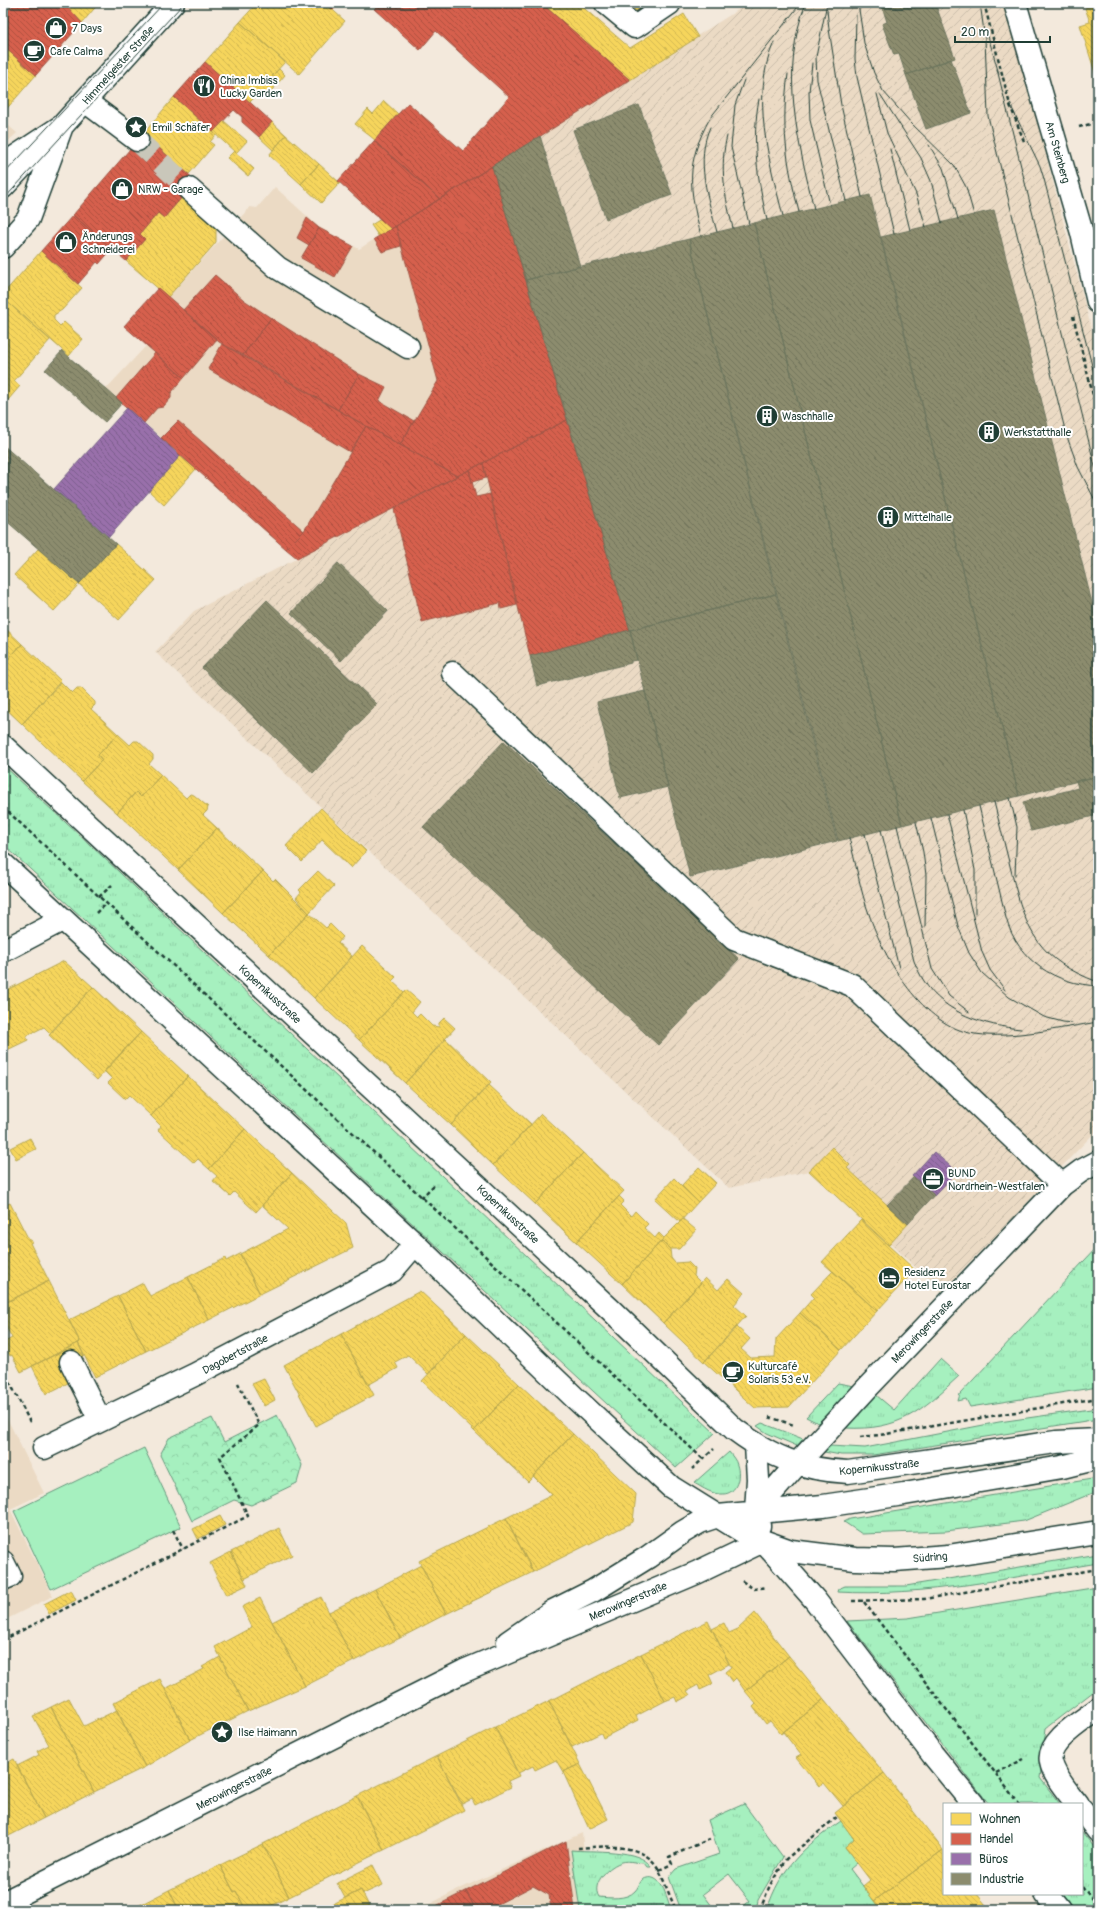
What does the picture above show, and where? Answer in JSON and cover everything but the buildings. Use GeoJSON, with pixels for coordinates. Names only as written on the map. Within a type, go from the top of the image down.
{"type":"FeatureCollection","features":[{"type":"Feature","properties":{"kind":"main road","name":"Himmelgeister Straße"},"geometry":{"type":"LineString","coordinates":[[3,165],[62,126],[173,3]]}},
{"type":"Feature","properties":{"kind":"main road"},"geometry":{"type":"LineString","coordinates":[[606,3],[635,27],[668,4]]}},
{"type":"Feature","properties":{"kind":"main road","name":"Am Steinberg"},"geometry":{"type":"LineString","coordinates":[[1015,3],[1079,226],[1098,302]]}},
{"type":"Feature","properties":{"kind":"main road"},"geometry":{"type":"LineString","coordinates":[[85,101],[137,140]]}},
{"type":"Feature","properties":{"kind":"main road","name":"Himmelgeister Straße"},"geometry":{"type":"LineString","coordinates":[[3,247],[28,219],[62,126]]}},
{"type":"Feature","properties":{"kind":"main road"},"geometry":{"type":"LineString","coordinates":[[3,187],[62,126]]}},
{"type":"Feature","properties":{"kind":"main road"},"geometry":{"type":"LineString","coordinates":[[190,189],[278,268],[408,346]]}},
{"type":"Feature","properties":{"kind":"main road"},"geometry":{"type":"LineString","coordinates":[[453,673],[734,939],[852,985],[1062,1185]]}},
{"type":"Feature","properties":{"kind":"main road","name":"Kopernikusstraße"},"geometry":{"type":"LineString","coordinates":[[3,746],[612,1311],[734,1429],[756,1445],[777,1456],[798,1464],[823,1471],[848,1472],[1056,1442],[1098,1440]]}},
{"type":"Feature","properties":{"kind":"main road"},"geometry":{"type":"LineString","coordinates":[[3,864],[415,1244],[575,1398],[671,1487],[718,1516],[763,1541],[815,1600],[933,1755],[972,1803]]}},
{"type":"Feature","properties":{"kind":"main road"},"geometry":{"type":"LineString","coordinates":[[3,951],[62,920]]}},
{"type":"Feature","properties":{"kind":"main road","name":"Merowingerstraße"},"geometry":{"type":"LineString","coordinates":[[756,1511],[869,1386],[1062,1185],[1081,1171],[1098,1162]]}},
{"type":"Feature","properties":{"kind":"main road","name":"Dagobertstraße"},"geometry":{"type":"LineString","coordinates":[[44,1448],[194,1375],[392,1271],[415,1244]]}},
{"type":"Feature","properties":{"kind":"main road"},"geometry":{"type":"LineString","coordinates":[[71,1362],[100,1420]]}},
{"type":"Feature","properties":{"kind":"main road"},"geometry":{"type":"LineString","coordinates":[[756,1445],[758,1479],[756,1511],[763,1541]]}},
{"type":"Feature","properties":{"kind":"main road","name":"Merowingerstraße"},"geometry":{"type":"LineString","coordinates":[[464,1671],[553,1611],[593,1591],[648,1557],[700,1522],[718,1516],[756,1511],[823,1506],[904,1494],[1062,1467],[1098,1458]]}},
{"type":"Feature","properties":{"kind":"main road","name":"Südring"},"geometry":{"type":"LineString","coordinates":[[763,1541],[791,1551],[855,1559],[894,1560],[948,1556],[1098,1532]]}},
{"type":"Feature","properties":{"kind":"main road","name":"Merowingerstraße"},"geometry":{"type":"LineString","coordinates":[[3,1903],[464,1671],[696,1573],[763,1541]]}},
{"type":"Feature","properties":{"kind":"main road"},"geometry":{"type":"LineString","coordinates":[[3,1562],[10,1576],[3,1579]]}},
{"type":"Feature","properties":{"kind":"main road"},"geometry":{"type":"LineString","coordinates":[[1076,1803],[1055,1773],[1050,1761],[1052,1751],[1057,1741],[1064,1734],[1098,1709]]}},
{"type":"Feature","properties":{"kind":"main road"},"geometry":{"type":"LineString","coordinates":[[1083,1811],[1098,1831]]}},
{"type":"Feature","properties":{"kind":"path"},"geometry":{"type":"LineString","coordinates":[[984,3],[1010,105],[1027,149]]}},
{"type":"Feature","properties":{"kind":"path"},"geometry":{"type":"LineString","coordinates":[[1073,316],[1098,414]]}},
{"type":"Feature","properties":{"kind":"path"},"geometry":{"type":"LineString","coordinates":[[3,807],[703,1459]]}},
{"type":"Feature","properties":{"kind":"path"},"geometry":{"type":"LineString","coordinates":[[3,1640],[248,1516],[220,1457],[259,1425],[226,1358]]}},
{"type":"Feature","properties":{"kind":"path"},"geometry":{"type":"LineString","coordinates":[[3,1369],[44,1448]]}},
{"type":"Feature","properties":{"kind":"path"},"geometry":{"type":"LineString","coordinates":[[671,1487],[703,1459],[752,1411],[799,1427],[825,1433],[860,1437],[880,1435],[1098,1398]]}},
{"type":"Feature","properties":{"kind":"path"},"geometry":{"type":"LineString","coordinates":[[173,1530],[183,1549]]}},
{"type":"Feature","properties":{"kind":"path"},"geometry":{"type":"LineString","coordinates":[[815,1600],[864,1601],[924,1599],[1098,1569]]}},
{"type":"Feature","properties":{"kind":"path"},"geometry":{"type":"LineString","coordinates":[[754,1589],[770,1587]]}},
{"type":"Feature","properties":{"kind":"path"},"geometry":{"type":"LineString","coordinates":[[864,1601],[1018,1803]]}},
{"type":"Feature","properties":{"kind":"path"},"geometry":{"type":"LineString","coordinates":[[760,1910],[770,1885],[786,1859],[837,1817]]}},
{"type":"Feature","properties":{"kind":"path"},"geometry":{"type":"LineString","coordinates":[[659,1870],[672,1864],[669,1857],[710,1839]]}},
{"type":"Feature","properties":{"kind":"path"},"geometry":{"type":"LineString","coordinates":[[578,1848],[604,1846],[636,1851],[653,1863],[659,1870],[676,1910]]}},
{"type":"Feature","properties":{"kind":"path"},"geometry":{"type":"LineString","coordinates":[[1083,1887],[1098,1907]]}},
{"type":"Feature","properties":{"kind":"shaded area"},"geometry":{"type":"Polygon","coordinates":[[[749,3],[1006,3],[1098,354],[1098,1129],[942,1291],[809,1171],[729,1188],[155,652],[194,611],[566,421],[491,166],[749,3]]]}},
{"type":"Feature","properties":{"kind":"shaded area"},"geometry":{"type":"Polygon","coordinates":[[[3,121],[17,133],[3,146],[3,121]]]}},
{"type":"Feature","properties":{"kind":"shaded area"},"geometry":{"type":"Polygon","coordinates":[[[491,166],[566,421],[298,558],[106,389],[182,307],[168,297],[250,207],[257,208],[275,187],[319,227],[359,249],[491,166]]]}},
{"type":"Feature","properties":{"kind":"shaded area"},"geometry":{"type":"Polygon","coordinates":[[[3,1410],[44,1493],[10,1509],[53,1596],[3,1621],[3,1410]]]}},
{"type":"Feature","properties":{"kind":"shaded area"},"geometry":{"type":"Polygon","coordinates":[[[582,1833],[590,1910],[418,1910],[455,1891],[582,1833]]]}},
{"type":"Feature","properties":{"kind":"green space"},"geometry":{"type":"Polygon","coordinates":[[[3,765],[102,856],[715,1433],[676,1468],[3,844],[3,765]]]}},
{"type":"Feature","properties":{"kind":"green space"},"geometry":{"type":"Polygon","coordinates":[[[1098,1246],[1098,1387],[970,1407],[966,1399],[958,1401],[960,1394],[1098,1246]]]}},
{"type":"Feature","properties":{"kind":"green space"},"geometry":{"type":"Polygon","coordinates":[[[940,1359],[959,1376],[921,1409],[895,1422],[881,1426],[845,1428],[876,1395],[894,1410],[940,1359]]]}},
{"type":"Feature","properties":{"kind":"green space"},"geometry":{"type":"Polygon","coordinates":[[[838,1383],[854,1386],[818,1423],[806,1417],[838,1383]]]}},
{"type":"Feature","properties":{"kind":"green space"},"geometry":{"type":"Polygon","coordinates":[[[1098,1408],[1098,1419],[873,1455],[841,1455],[824,1452],[830,1446],[865,1448],[999,1422],[1098,1408]]]}},
{"type":"Feature","properties":{"kind":"green space"},"geometry":{"type":"Polygon","coordinates":[[[277,1415],[302,1465],[297,1483],[251,1505],[234,1500],[192,1521],[160,1455],[169,1438],[212,1418],[224,1442],[277,1415]]]}},
{"type":"Feature","properties":{"kind":"green space"},"geometry":{"type":"Polygon","coordinates":[[[762,1423],[803,1439],[797,1446],[767,1433],[757,1426],[762,1423]]]}},
{"type":"Feature","properties":{"kind":"green space"},"geometry":{"type":"Polygon","coordinates":[[[144,1448],[181,1527],[51,1589],[14,1511],[144,1448]]]}},
{"type":"Feature","properties":{"kind":"green space"},"geometry":{"type":"Polygon","coordinates":[[[729,1452],[736,1461],[738,1469],[737,1484],[732,1491],[719,1494],[708,1491],[694,1483],[729,1452]]]}},
{"type":"Feature","properties":{"kind":"green space"},"geometry":{"type":"Polygon","coordinates":[[[1098,1478],[1098,1491],[1024,1521],[946,1531],[862,1534],[844,1522],[850,1519],[1098,1478]]]}},
{"type":"Feature","properties":{"kind":"green space"},"geometry":{"type":"Polygon","coordinates":[[[1098,1554],[1098,1563],[968,1585],[903,1592],[837,1592],[838,1589],[845,1586],[906,1586],[1098,1554]]]}},
{"type":"Feature","properties":{"kind":"green space"},"geometry":{"type":"Polygon","coordinates":[[[1098,1587],[1098,1688],[1046,1728],[1040,1778],[1059,1803],[988,1803],[847,1621],[908,1618],[1098,1587]]]}},
{"type":"Feature","properties":{"kind":"green space"},"geometry":{"type":"Polygon","coordinates":[[[744,1804],[783,1857],[758,1900],[756,1910],[738,1910],[750,1901],[729,1874],[703,1894],[715,1910],[681,1910],[669,1877],[676,1869],[719,1854],[708,1820],[744,1804]]]}},
{"type":"Feature","properties":{"kind":"green space"},"geometry":{"type":"Polygon","coordinates":[[[841,1821],[854,1839],[845,1847],[857,1863],[850,1869],[881,1910],[767,1910],[772,1895],[779,1882],[795,1859],[828,1830],[841,1821]]]}},
{"type":"Feature","properties":{"kind":"green space"},"geometry":{"type":"Polygon","coordinates":[[[1083,1833],[1098,1852],[1098,1910],[1074,1910],[1063,1895],[1083,1895],[1083,1833]]]}},
{"type":"Feature","properties":{"kind":"green space"},"geometry":{"type":"Polygon","coordinates":[[[571,1850],[615,1852],[627,1854],[646,1861],[651,1867],[647,1867],[644,1863],[627,1861],[612,1867],[599,1881],[597,1892],[599,1897],[618,1898],[627,1896],[632,1894],[637,1889],[642,1880],[654,1878],[662,1886],[671,1910],[580,1910],[571,1850]]]}},
{"type":"Feature","properties":{"kind":"tunnel"},"geometry":{"type":"LineString","coordinates":[[137,140],[189,189]]}},
{"type":"Feature","properties":{"kind":"tram line"},"geometry":{"type":"LineString","coordinates":[[3,175],[164,3]]}},
{"type":"Feature","properties":{"kind":"tram line"},"geometry":{"type":"LineString","coordinates":[[3,200],[184,3]]}},
{"type":"Feature","properties":{"kind":"tram line"},"geometry":{"type":"LineString","coordinates":[[701,236],[694,203],[692,176],[696,149],[702,134],[710,118],[801,3]]}},
{"type":"Feature","properties":{"kind":"tram line"},"geometry":{"type":"LineString","coordinates":[[806,3],[798,29],[792,80],[797,132],[814,209]]}},
{"type":"Feature","properties":{"kind":"tram line"},"geometry":{"type":"LineString","coordinates":[[827,3],[816,57],[817,80],[846,201]]}},
{"type":"Feature","properties":{"kind":"tram line"},"geometry":{"type":"LineString","coordinates":[[858,3],[864,43],[874,73],[883,91],[911,123],[954,165],[966,187],[974,215]]}},
{"type":"Feature","properties":{"kind":"tram line"},"geometry":{"type":"LineString","coordinates":[[827,10],[841,105],[862,197]]}},
{"type":"Feature","properties":{"kind":"tram line"},"geometry":{"type":"LineString","coordinates":[[981,10],[985,39],[988,116],[1066,434],[1078,467],[1098,506]]}},
{"type":"Feature","properties":{"kind":"tram line"},"geometry":{"type":"LineString","coordinates":[[856,15],[855,59],[857,77],[894,234]]}},
{"type":"Feature","properties":{"kind":"tram line"},"geometry":{"type":"LineString","coordinates":[[988,36],[999,74]]}},
{"type":"Feature","properties":{"kind":"tram line"},"geometry":{"type":"LineString","coordinates":[[774,42],[767,63],[763,85],[764,129],[772,173],[783,216]]}},
{"type":"Feature","properties":{"kind":"tram line"},"geometry":{"type":"LineString","coordinates":[[812,63],[809,92],[810,120],[830,205]]}},
{"type":"Feature","properties":{"kind":"tram line"},"geometry":{"type":"LineString","coordinates":[[997,69],[1098,479]]}},
{"type":"Feature","properties":{"kind":"tram line"},"geometry":{"type":"LineString","coordinates":[[788,74],[785,111],[786,144],[799,212]]}},
{"type":"Feature","properties":{"kind":"tram line"},"geometry":{"type":"LineString","coordinates":[[744,80],[735,105],[731,147],[749,224]]}},
{"type":"Feature","properties":{"kind":"tram line"},"geometry":{"type":"LineString","coordinates":[[877,94],[887,133],[916,194],[926,227]]}},
{"type":"Feature","properties":{"kind":"tram line"},"geometry":{"type":"LineString","coordinates":[[880,94],[921,158],[931,181],[942,223]]}},
{"type":"Feature","properties":{"kind":"tram line"},"geometry":{"type":"LineString","coordinates":[[759,99],[756,145],[758,175],[767,220]]}},
{"type":"Feature","properties":{"kind":"tram line"},"geometry":{"type":"LineString","coordinates":[[1010,104],[1040,166],[1098,389]]}},
{"type":"Feature","properties":{"kind":"tram line"},"geometry":{"type":"LineString","coordinates":[[710,127],[706,140],[703,166],[704,180],[717,232]]}},
{"type":"Feature","properties":{"kind":"tram line"},"geometry":{"type":"LineString","coordinates":[[727,136],[723,159],[723,170],[725,194],[733,228]]}},
{"type":"Feature","properties":{"kind":"tram line"},"geometry":{"type":"LineString","coordinates":[[929,145],[943,168],[958,219]]}},
{"type":"Feature","properties":{"kind":"tram line"},"geometry":{"type":"LineString","coordinates":[[890,149],[910,230]]}},
{"type":"Feature","properties":{"kind":"tram line"},"geometry":{"type":"LineString","coordinates":[[1010,798],[1017,827],[1015,875]]}},
{"type":"Feature","properties":{"kind":"tram line"},"geometry":{"type":"LineString","coordinates":[[994,802],[1017,894],[1023,912],[1038,942],[1062,964],[1098,982]]}},
{"type":"Feature","properties":{"kind":"tram line"},"geometry":{"type":"LineString","coordinates":[[979,806],[1006,918],[1019,946],[1029,958],[1053,975],[1067,981],[1098,986]]}},
{"type":"Feature","properties":{"kind":"tram line"},"geometry":{"type":"LineString","coordinates":[[963,810],[975,870],[975,913]]}},
{"type":"Feature","properties":{"kind":"tram line"},"geometry":{"type":"LineString","coordinates":[[947,814],[982,952],[990,970],[1005,990]]}},
{"type":"Feature","properties":{"kind":"tram line"},"geometry":{"type":"LineString","coordinates":[[931,818],[958,926],[969,953],[982,973],[1009,997],[1044,1017],[1072,1023]]}},
{"type":"Feature","properties":{"kind":"tram line"},"geometry":{"type":"LineString","coordinates":[[916,822],[923,852],[926,875],[925,927]]}},
{"type":"Feature","properties":{"kind":"tram line"},"geometry":{"type":"LineString","coordinates":[[897,826],[932,969],[949,996],[969,1012]]}},
{"type":"Feature","properties":{"kind":"tram line"},"geometry":{"type":"LineString","coordinates":[[881,830],[914,961],[924,981],[932,992],[943,1002],[966,1016],[993,1025],[1021,1029]]}},
{"type":"Feature","properties":{"kind":"tram line"},"geometry":{"type":"LineString","coordinates":[[865,834],[899,968]]}},
{"type":"Feature","properties":{"kind":"tram line"},"geometry":{"type":"LineString","coordinates":[[849,838],[866,905],[885,951],[895,970],[908,988],[923,1005],[939,1019],[956,1029],[975,1034],[989,1035],[1020,1034],[1098,1022]]}},
{"type":"Feature","properties":{"kind":"place","name":"7 Days"},"geometry":{"type":"Point","coordinates":[56,28]}},
{"type":"Feature","properties":{"kind":"place","name":"Cafe Calma"},"geometry":{"type":"Point","coordinates":[34,51]}},
{"type":"Feature","properties":{"kind":"place","name":"China Imbiss Lucky Garden"},"geometry":{"type":"Point","coordinates":[204,86]}},
{"type":"Feature","properties":{"kind":"place","name":"Emil Schäfer"},"geometry":{"type":"Point","coordinates":[136,127]}},
{"type":"Feature","properties":{"kind":"place","name":"NRW - Garage"},"geometry":{"type":"Point","coordinates":[122,189]}},
{"type":"Feature","properties":{"kind":"place","name":"Änderungs Schneiderei"},"geometry":{"type":"Point","coordinates":[66,242]}},
{"type":"Feature","properties":{"kind":"place","name":"Waschhalle"},"geometry":{"type":"Point","coordinates":[767,416]}},
{"type":"Feature","properties":{"kind":"place","name":"Werkstatthalle"},"geometry":{"type":"Point","coordinates":[989,432]}},
{"type":"Feature","properties":{"kind":"place","name":"Mittelhalle"},"geometry":{"type":"Point","coordinates":[888,517]}},
{"type":"Feature","properties":{"kind":"place","name":"BUND Nordrhein-Westfalen"},"geometry":{"type":"Point","coordinates":[933,1179]}},
{"type":"Feature","properties":{"kind":"place","name":"Residenz Hotel Eurostar"},"geometry":{"type":"Point","coordinates":[889,1278]}},
{"type":"Feature","properties":{"kind":"place","name":"Kulturcafé Solaris 53 e.V."},"geometry":{"type":"Point","coordinates":[733,1372]}},
{"type":"Feature","properties":{"kind":"place","name":"Ilse Haimann"},"geometry":{"type":"Point","coordinates":[222,1732]}}]}
